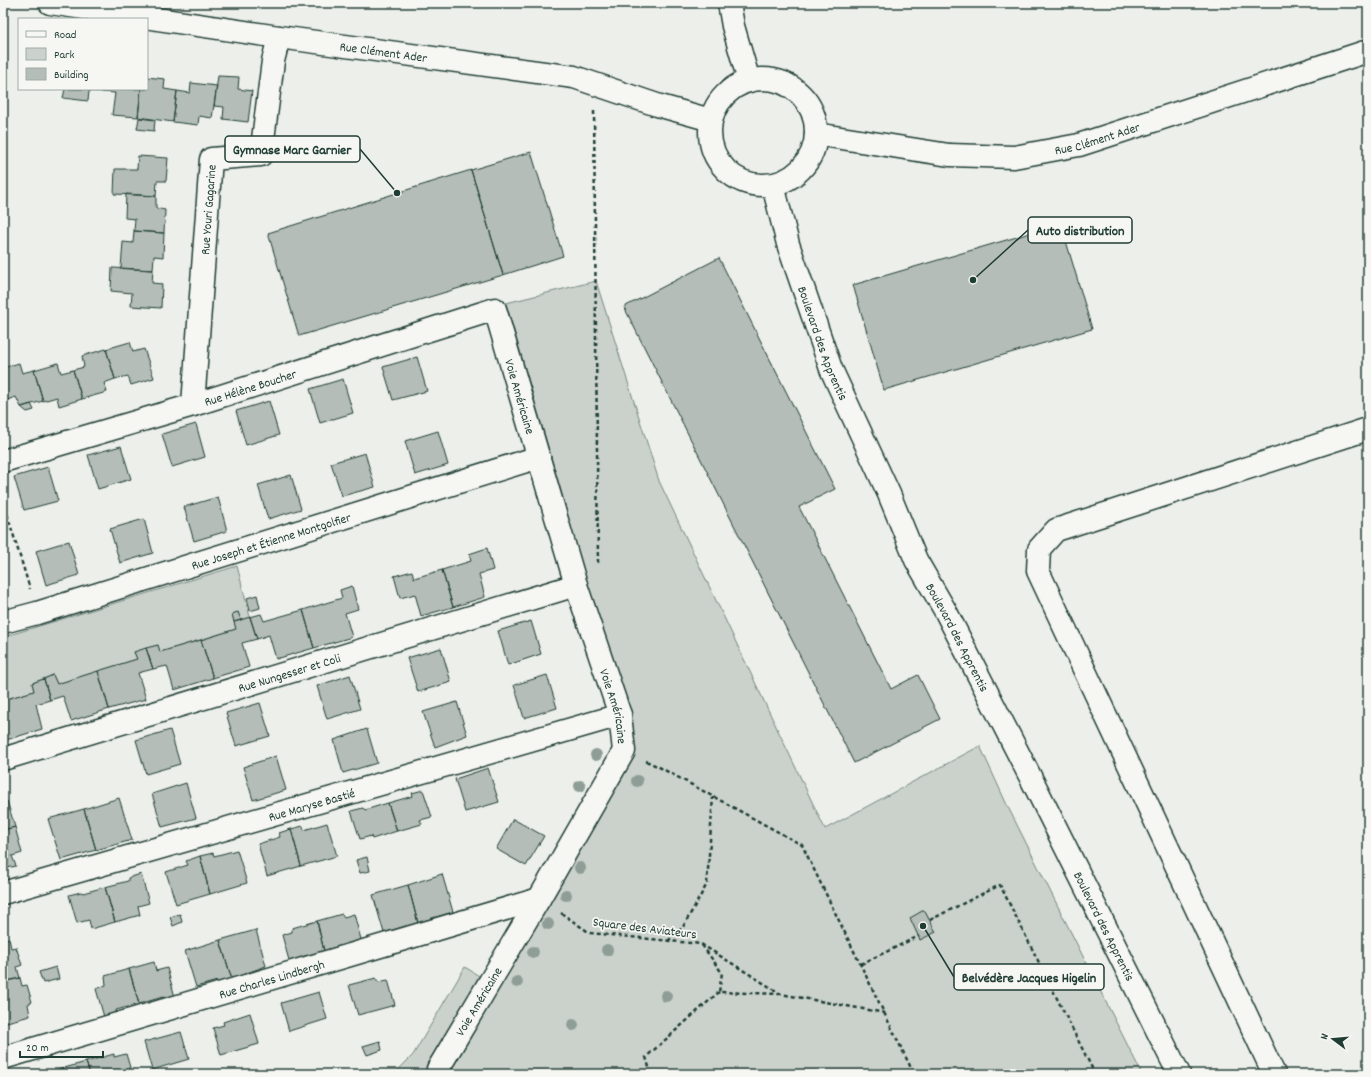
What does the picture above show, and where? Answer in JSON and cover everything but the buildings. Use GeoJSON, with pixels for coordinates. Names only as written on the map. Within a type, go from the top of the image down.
{"type":"FeatureCollection","features":[{"type":"Feature","properties":{"kind":"street","name":"Rue Clément Ader"},"geometry":{"type":"LineString","coordinates":[[50,3],[279,37],[574,77],[657,105],[711,120]]}},
{"type":"Feature","properties":{"kind":"street"},"geometry":{"type":"LineString","coordinates":[[729,3],[733,26],[749,81]]}},
{"type":"Feature","properties":{"kind":"street","name":"Rue Youri Gagarine"},"geometry":{"type":"LineString","coordinates":[[193,405],[212,160],[261,155],[273,61],[279,37]]}},
{"type":"Feature","properties":{"kind":"street","name":"Rue Clément Ader"},"geometry":{"type":"LineString","coordinates":[[816,134],[949,155],[1014,157],[1079,145],[1368,51]]}},
{"type":"Feature","properties":{"kind":"street"},"geometry":{"type":"LineString","coordinates":[[766,79],[782,82],[796,90],[807,102],[814,117],[816,134],[812,151],[803,167],[789,178],[773,185],[755,185],[738,180],[724,170],[714,155],[709,138],[711,120],[716,106],[725,94],[737,86],[749,81],[766,79]]}},
{"type":"Feature","properties":{"kind":"street","name":"Boulevard des Apprentis"},"geometry":{"type":"LineString","coordinates":[[773,185],[788,244],[831,369],[888,494],[916,560],[946,612],[1179,1074]]}},
{"type":"Feature","properties":{"kind":"street","name":"Rue Hélène Boucher"},"geometry":{"type":"LineString","coordinates":[[3,461],[193,405],[495,309]]}},
{"type":"Feature","properties":{"kind":"street","name":"Voie Américaine"},"geometry":{"type":"LineString","coordinates":[[438,1069],[539,899],[624,751],[620,715],[576,585],[495,309]]}},
{"type":"Feature","properties":{"kind":"street"},"geometry":{"type":"LineString","coordinates":[[1274,1074],[1038,571],[1039,549],[1056,530],[1368,429]]}},
{"type":"Feature","properties":{"kind":"street","name":"Rue Joseph et Étienne Montgolfier"},"geometry":{"type":"LineString","coordinates":[[3,622],[37,613],[539,457]]}},
{"type":"Feature","properties":{"kind":"street","name":"Rue Nungesser et Coli"},"geometry":{"type":"LineString","coordinates":[[3,759],[576,585]]}},
{"type":"Feature","properties":{"kind":"street","name":"Rue Maryse Bastié"},"geometry":{"type":"LineString","coordinates":[[3,893],[620,715]]}},
{"type":"Feature","properties":{"kind":"street","name":"Rue Charles Lindbergh"},"geometry":{"type":"LineString","coordinates":[[3,1058],[539,899]]}},
{"type":"Feature","properties":{"kind":"path"},"geometry":{"type":"LineString","coordinates":[[594,106],[598,565]]}},
{"type":"Feature","properties":{"kind":"path"},"geometry":{"type":"LineString","coordinates":[[3,501],[37,613]]}},
{"type":"Feature","properties":{"kind":"path"},"geometry":{"type":"LineString","coordinates":[[624,751],[661,768],[802,845],[914,1074]]}},
{"type":"Feature","properties":{"kind":"path"},"geometry":{"type":"LineString","coordinates":[[668,941],[683,927],[707,884],[713,797]]}},
{"type":"Feature","properties":{"kind":"path"},"geometry":{"type":"LineString","coordinates":[[930,920],[1000,885],[1095,1074]]}},
{"type":"Feature","properties":{"kind":"path","name":"Square des Aviateurs"},"geometry":{"type":"LineString","coordinates":[[539,899],[590,933],[701,944],[781,994],[885,1013]]}},
{"type":"Feature","properties":{"kind":"path"},"geometry":{"type":"LineString","coordinates":[[861,964],[919,936]]}},
{"type":"Feature","properties":{"kind":"path"},"geometry":{"type":"LineString","coordinates":[[651,1074],[646,1057],[719,992],[722,973],[701,944]]}},
{"type":"Feature","properties":{"kind":"path"},"geometry":{"type":"LineString","coordinates":[[719,992],[781,994]]}},
{"type":"Feature","properties":{"kind":"green space"},"geometry":{"type":"Polygon","coordinates":[[[596,281],[659,481],[825,829],[980,746],[1007,805],[1142,1074],[442,1074],[632,755],[562,494],[506,303],[596,281]]]}},
{"type":"Feature","properties":{"kind":"green space"},"geometry":{"type":"Polygon","coordinates":[[[237,566],[250,617],[241,620],[238,612],[232,614],[236,629],[160,652],[158,645],[134,652],[137,659],[57,684],[53,675],[32,683],[34,691],[3,700],[3,637],[237,566]]]}},
{"type":"Feature","properties":{"kind":"green space"},"geometry":{"type":"Polygon","coordinates":[[[465,967],[479,976],[425,1073],[426,1074],[394,1074],[413,1055],[465,967]]]}},
{"type":"Feature","properties":{"kind":"place","name":"Gymnase Marc Garnier"},"geometry":{"type":"Point","coordinates":[397,193]}},
{"type":"Feature","properties":{"kind":"place","name":"Auto distribution"},"geometry":{"type":"Point","coordinates":[973,280]}},
{"type":"Feature","properties":{"kind":"place","name":"Belvédère Jacques Higelin"},"geometry":{"type":"Point","coordinates":[923,926]}}]}
